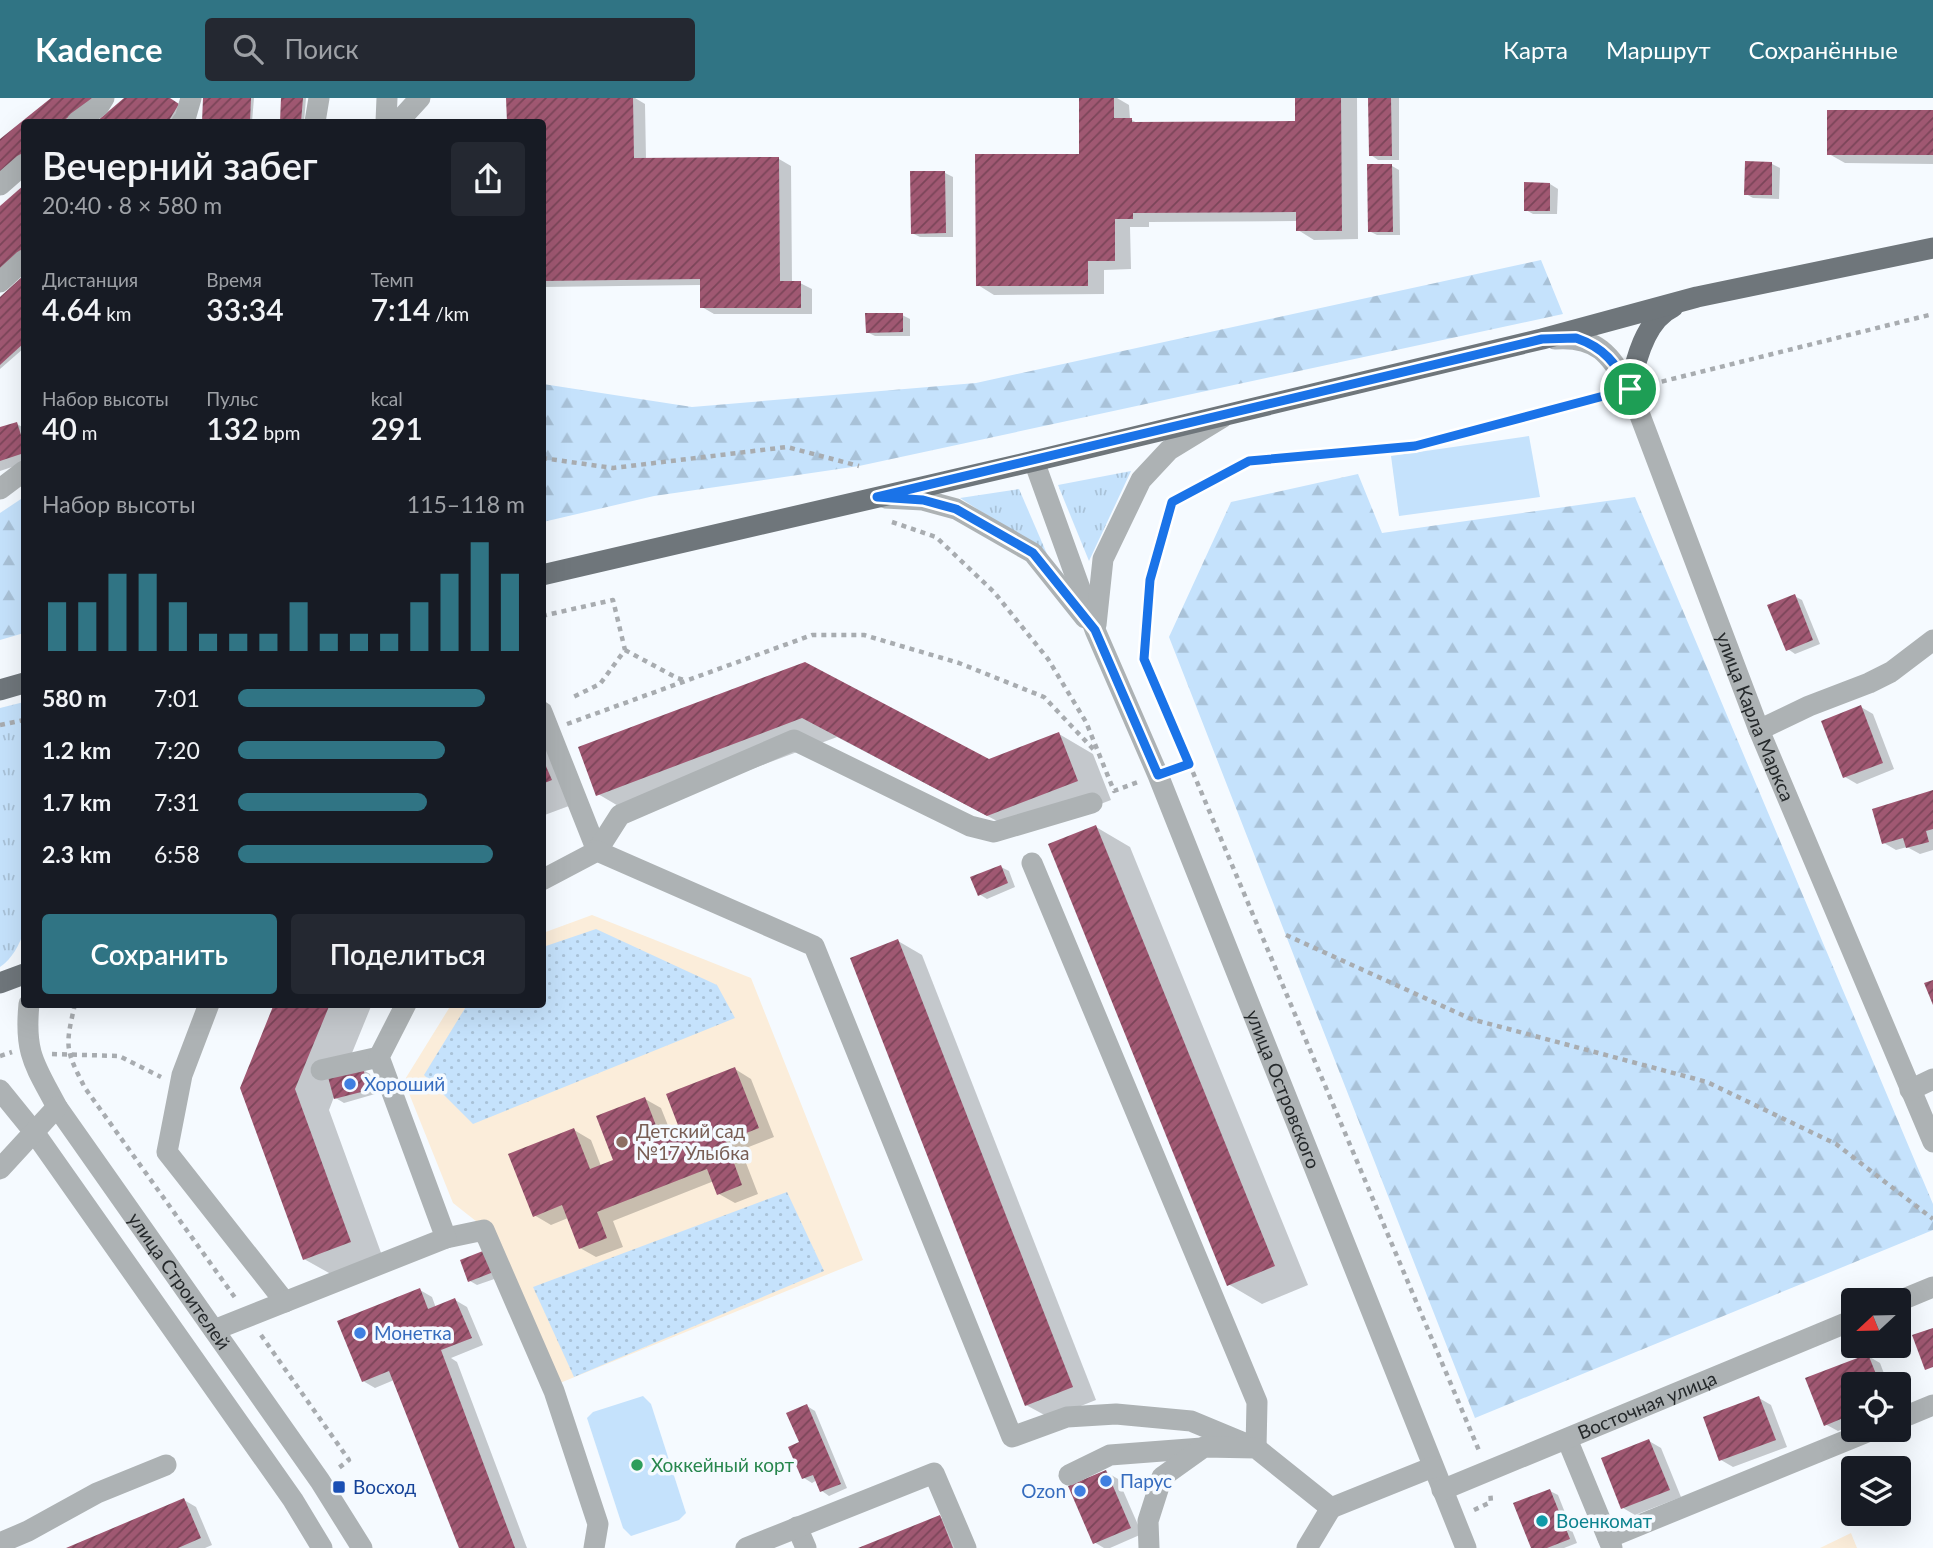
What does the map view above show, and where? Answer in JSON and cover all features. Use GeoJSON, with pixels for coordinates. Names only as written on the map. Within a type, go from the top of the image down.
{"type":"FeatureCollection","features":[{"type":"Feature","properties":{"kind":"main road"},"geometry":{"type":"LineString","coordinates":[[546,574],[1227,415],[1542,339],[1697,297],[1933,248]]}},
{"type":"Feature","properties":{"kind":"main road"},"geometry":{"type":"LineString","coordinates":[[1630,389],[1634,365],[1654,324],[1669,309],[1697,297]]}},
{"type":"Feature","properties":{"kind":"main road"},"geometry":{"type":"LineString","coordinates":[[0,983],[21,975]]}},
{"type":"Feature","properties":{"kind":"street"},"geometry":{"type":"LineString","coordinates":[[81,119],[99,106],[104,98]]}},
{"type":"Feature","properties":{"kind":"street"},"geometry":{"type":"LineString","coordinates":[[185,119],[191,98]]}},
{"type":"Feature","properties":{"kind":"street"},"geometry":{"type":"LineString","coordinates":[[316,119],[319,98]]}},
{"type":"Feature","properties":{"kind":"street"},"geometry":{"type":"LineString","coordinates":[[386,119],[387,98]]}},
{"type":"Feature","properties":{"kind":"street"},"geometry":{"type":"LineString","coordinates":[[401,119],[420,98]]}},
{"type":"Feature","properties":{"kind":"street"},"geometry":{"type":"LineString","coordinates":[[0,185],[21,167]]}},
{"type":"Feature","properties":{"kind":"street"},"geometry":{"type":"LineString","coordinates":[[0,282],[21,263]]}},
{"type":"Feature","properties":{"kind":"street","name":"улица Карла Маркса"},"geometry":{"type":"LineString","coordinates":[[1542,339],[1576,338],[1594,344],[1616,363],[1630,389],[1759,730],[1933,1142]]}},
{"type":"Feature","properties":{"kind":"street"},"geometry":{"type":"LineString","coordinates":[[1095,630],[1103,559],[1141,480],[1169,450],[1227,415]]}},
{"type":"Feature","properties":{"kind":"street"},"geometry":{"type":"LineString","coordinates":[[1034,461],[1095,630]]}},
{"type":"Feature","properties":{"kind":"street"},"geometry":{"type":"LineString","coordinates":[[0,489],[21,473]]}},
{"type":"Feature","properties":{"kind":"street"},"geometry":{"type":"LineString","coordinates":[[877,497],[923,500],[956,509],[1033,553],[1095,630]]}},
{"type":"Feature","properties":{"kind":"street","name":"улица Островского"},"geometry":{"type":"LineString","coordinates":[[1095,630],[1158,775],[1466,1548]]}},
{"type":"Feature","properties":{"kind":"street"},"geometry":{"type":"LineString","coordinates":[[1759,730],[1891,672],[1933,640]]}},
{"type":"Feature","properties":{"kind":"street"},"geometry":{"type":"LineString","coordinates":[[546,720],[597,851],[814,946],[1012,1437],[1067,1417],[1116,1414],[1191,1421],[1256,1448],[1331,1508]]}},
{"type":"Feature","properties":{"kind":"street"},"geometry":{"type":"LineString","coordinates":[[546,878],[597,851],[620,815],[794,740],[970,827],[994,832],[1092,803]]}},
{"type":"Feature","properties":{"kind":"street"},"geometry":{"type":"LineString","coordinates":[[1032,863],[1257,1402],[1256,1448]]}},
{"type":"Feature","properties":{"kind":"street","name":"улица Строителей"},"geometry":{"type":"LineString","coordinates":[[29,1008],[29,1051],[57,1107],[320,1481],[362,1548]]}},
{"type":"Feature","properties":{"kind":"street"},"geometry":{"type":"LineString","coordinates":[[208,1008],[180,1087],[167,1152],[285,1302]]}},
{"type":"Feature","properties":{"kind":"street"},"geometry":{"type":"LineString","coordinates":[[404,1008],[379,1057],[446,1238]]}},
{"type":"Feature","properties":{"kind":"street"},"geometry":{"type":"LineString","coordinates":[[321,1070],[379,1057]]}},
{"type":"Feature","properties":{"kind":"street"},"geometry":{"type":"LineString","coordinates":[[1910,1090],[1933,1079]]}},
{"type":"Feature","properties":{"kind":"street","name":"улица Строителей"},"geometry":{"type":"LineString","coordinates":[[0,1090],[34,1132],[285,1489],[322,1548]]}},
{"type":"Feature","properties":{"kind":"street"},"geometry":{"type":"LineString","coordinates":[[0,1169],[57,1107]]}},
{"type":"Feature","properties":{"kind":"street"},"geometry":{"type":"LineString","coordinates":[[214,1330],[446,1238],[484,1230],[554,1391],[598,1524],[594,1548]]}},
{"type":"Feature","properties":{"kind":"street"},"geometry":{"type":"LineString","coordinates":[[1911,1296],[1933,1287]]}},
{"type":"Feature","properties":{"kind":"street","name":"Восточная улица"},"geometry":{"type":"LineString","coordinates":[[1442,1490],[1841,1325]]}},
{"type":"Feature","properties":{"kind":"street"},"geometry":{"type":"LineString","coordinates":[[1911,1414],[1933,1405]]}},
{"type":"Feature","properties":{"kind":"street"},"geometry":{"type":"LineString","coordinates":[[1567,1439],[1610,1543],[1844,1442]]}},
{"type":"Feature","properties":{"kind":"street"},"geometry":{"type":"LineString","coordinates":[[1069,1475],[1110,1455],[1204,1447],[1256,1448]]}},
{"type":"Feature","properties":{"kind":"street"},"geometry":{"type":"LineString","coordinates":[[1149,1548],[1147,1521],[1162,1478],[1204,1447]]}},
{"type":"Feature","properties":{"kind":"street"},"geometry":{"type":"LineString","coordinates":[[0,1543],[28,1531],[97,1493],[166,1465]]}},
{"type":"Feature","properties":{"kind":"street"},"geometry":{"type":"LineString","coordinates":[[1307,1548],[1331,1508],[1433,1467]]}},
{"type":"Feature","properties":{"kind":"street"},"geometry":{"type":"LineString","coordinates":[[746,1548],[933,1473],[966,1548]]}},
{"type":"Feature","properties":{"kind":"street"},"geometry":{"type":"LineString","coordinates":[[797,1527],[806,1548]]}},
{"type":"Feature","properties":{"kind":"path"},"geometry":{"type":"LineString","coordinates":[[1454,1519],[1492,1502],[1488,1471],[1144,659],[1150,580],[1172,502],[1249,461],[1415,446],[1630,389],[1933,314]]}},
{"type":"Feature","properties":{"kind":"path"},"geometry":{"type":"LineString","coordinates":[[546,459],[613,468],[787,447],[859,467]]}},
{"type":"Feature","properties":{"kind":"path"},"geometry":{"type":"LineString","coordinates":[[891,521],[936,537],[994,592],[1048,659],[1086,722],[1114,790]]}},
{"type":"Feature","properties":{"kind":"path"},"geometry":{"type":"LineString","coordinates":[[546,615],[613,600],[625,650],[687,681]]}},
{"type":"Feature","properties":{"kind":"path"},"geometry":{"type":"LineString","coordinates":[[546,720],[559,727],[812,635],[864,635],[959,663],[1044,697],[1099,756]]}},
{"type":"Feature","properties":{"kind":"path"},"geometry":{"type":"LineString","coordinates":[[571,698],[600,684],[625,650]]}},
{"type":"Feature","properties":{"kind":"path"},"geometry":{"type":"LineString","coordinates":[[0,725],[21,721]]}},
{"type":"Feature","properties":{"kind":"path"},"geometry":{"type":"LineString","coordinates":[[1158,775],[1189,764]]}},
{"type":"Feature","properties":{"kind":"path"},"geometry":{"type":"LineString","coordinates":[[1286,935],[1471,1019],[1707,1082],[1836,1144],[1933,1219]]}},
{"type":"Feature","properties":{"kind":"path"},"geometry":{"type":"LineString","coordinates":[[74,1008],[68,1036],[69,1056],[85,1088],[349,1461]]}},
{"type":"Feature","properties":{"kind":"path"},"geometry":{"type":"LineString","coordinates":[[0,1056],[29,1051],[69,1056],[119,1056],[180,1087]]}},
{"type":"Feature","properties":{"kind":"shaded area","name":"Детский сад №17 Улыбка"},"geometry":{"type":"Polygon","coordinates":[[[592,915],[751,978],[863,1260],[555,1385],[486,1229],[453,1203],[404,1081],[449,1008],[546,1008],[546,932],[592,915]]]}},
{"type":"Feature","properties":{"kind":"shaded area"},"geometry":{"type":"Polygon","coordinates":[[[1851,1533],[1857,1548],[1820,1548],[1851,1533]]]}},
{"type":"Feature","properties":{"kind":"green space"},"geometry":{"type":"Polygon","coordinates":[[[1541,260],[1563,314],[859,466],[654,496],[546,521],[546,384],[692,407],[976,383],[1541,260]]]}},
{"type":"Feature","properties":{"kind":"green space"},"geometry":{"type":"Polygon","coordinates":[[[1529,436],[1540,497],[1399,516],[1391,456],[1529,436]]]}},
{"type":"Feature","properties":{"kind":"green space"},"geometry":{"type":"Polygon","coordinates":[[[1131,471],[1089,561],[1058,485],[1131,471]]]}},
{"type":"Feature","properties":{"kind":"green space"},"geometry":{"type":"Polygon","coordinates":[[[1358,474],[1382,533],[1635,497],[1933,1204],[1933,1230],[1475,1418],[1169,637],[1231,502],[1358,474]]]}},
{"type":"Feature","properties":{"kind":"green space"},"geometry":{"type":"Polygon","coordinates":[[[1019,489],[1047,554],[960,498],[1019,489]]]}},
{"type":"Feature","properties":{"kind":"green space"},"geometry":{"type":"Polygon","coordinates":[[[21,499],[21,634],[0,640],[0,513],[21,499]]]}},
{"type":"Feature","properties":{"kind":"green space"},"geometry":{"type":"Polygon","coordinates":[[[21,703],[21,940],[15,951],[0,967],[0,708],[21,703]]]}},
{"type":"Feature","properties":{"kind":"green space"},"geometry":{"type":"Polygon","coordinates":[[[596,929],[717,985],[735,1018],[473,1124],[424,1075],[465,1008],[546,1008],[546,946],[596,929]]]}},
{"type":"Feature","properties":{"kind":"green space"},"geometry":{"type":"Polygon","coordinates":[[[787,1192],[824,1271],[574,1377],[533,1287],[787,1192]]]}},
{"type":"Feature","properties":{"kind":"green space","name":"Хоккейный корт"},"geometry":{"type":"Polygon","coordinates":[[[643,1396],[651,1404],[686,1513],[679,1520],[631,1536],[623,1528],[587,1418],[593,1412],[643,1396]]]}},
{"type":"Feature","properties":{"kind":"building"},"geometry":{"type":"Polygon","coordinates":[[[51,98],[93,98],[66,119],[25,119],[51,98]]]}},
{"type":"Feature","properties":{"kind":"building"},"geometry":{"type":"Polygon","coordinates":[[[124,98],[170,98],[179,104],[170,119],[100,119],[124,98]]]}},
{"type":"Feature","properties":{"kind":"building"},"geometry":{"type":"Polygon","coordinates":[[[203,98],[251,98],[250,119],[202,119],[203,98]]]}},
{"type":"Feature","properties":{"kind":"building"},"geometry":{"type":"Polygon","coordinates":[[[281,98],[303,98],[301,119],[280,119],[281,98]]]}},
{"type":"Feature","properties":{"kind":"building"},"geometry":{"type":"Polygon","coordinates":[[[506,98],[633,98],[634,158],[779,157],[780,281],[801,281],[801,308],[700,308],[700,279],[546,281],[546,119],[507,119],[506,98]]]}},
{"type":"Feature","properties":{"kind":"building"},"geometry":{"type":"Polygon","coordinates":[[[1079,98],[1114,98],[1114,118],[1132,118],[1132,122],[1295,121],[1295,98],[1341,98],[1342,231],[1296,231],[1296,212],[1133,213],[1133,219],[1115,219],[1115,261],[1088,261],[1088,286],[976,286],[975,154],[1079,154],[1079,98]]]}},
{"type":"Feature","properties":{"kind":"building"},"geometry":{"type":"Polygon","coordinates":[[[1368,98],[1391,98],[1392,156],[1369,156],[1368,98]]]}},
{"type":"Feature","properties":{"kind":"building"},"geometry":{"type":"Polygon","coordinates":[[[1827,110],[1933,110],[1933,155],[1827,155],[1827,110]]]}},
{"type":"Feature","properties":{"kind":"building"},"geometry":{"type":"Polygon","coordinates":[[[21,122],[21,155],[0,172],[0,139],[21,122]]]}},
{"type":"Feature","properties":{"kind":"building"},"geometry":{"type":"Polygon","coordinates":[[[1745,161],[1772,162],[1772,195],[1744,195],[1745,161]]]}},
{"type":"Feature","properties":{"kind":"building"},"geometry":{"type":"Polygon","coordinates":[[[1367,164],[1392,164],[1393,232],[1368,232],[1367,164]]]}},
{"type":"Feature","properties":{"kind":"building"},"geometry":{"type":"Polygon","coordinates":[[[910,171],[945,171],[946,233],[911,234],[910,171]]]}},
{"type":"Feature","properties":{"kind":"building"},"geometry":{"type":"Polygon","coordinates":[[[1524,182],[1550,183],[1550,211],[1524,211],[1524,182]]]}},
{"type":"Feature","properties":{"kind":"building"},"geometry":{"type":"Polygon","coordinates":[[[21,188],[21,251],[0,270],[0,206],[21,188]]]}},
{"type":"Feature","properties":{"kind":"building"},"geometry":{"type":"Polygon","coordinates":[[[21,278],[21,346],[0,365],[0,297],[21,278]]]}},
{"type":"Feature","properties":{"kind":"building"},"geometry":{"type":"Polygon","coordinates":[[[865,313],[903,313],[903,332],[866,333],[865,313]]]}},
{"type":"Feature","properties":{"kind":"building"},"geometry":{"type":"Polygon","coordinates":[[[17,422],[21,435],[21,454],[0,461],[0,427],[17,422]]]}},
{"type":"Feature","properties":{"kind":"building"},"geometry":{"type":"Polygon","coordinates":[[[1795,594],[1813,640],[1786,651],[1767,605],[1795,594]]]}},
{"type":"Feature","properties":{"kind":"building"},"geometry":{"type":"Polygon","coordinates":[[[805,662],[989,759],[1059,732],[1078,781],[987,816],[802,718],[596,796],[578,747],[805,662]]]}},
{"type":"Feature","properties":{"kind":"building"},"geometry":{"type":"Polygon","coordinates":[[[1861,705],[1883,763],[1843,778],[1821,721],[1861,705]]]}},
{"type":"Feature","properties":{"kind":"building"},"geometry":{"type":"Polygon","coordinates":[[[546,766],[552,780],[546,782],[546,766]]]}},
{"type":"Feature","properties":{"kind":"building"},"geometry":{"type":"Polygon","coordinates":[[[1933,790],[1933,829],[1926,831],[1929,842],[1906,848],[1903,838],[1882,844],[1872,809],[1933,790]]]}},
{"type":"Feature","properties":{"kind":"building"},"geometry":{"type":"Polygon","coordinates":[[[1096,825],[1275,1266],[1227,1286],[1048,844],[1096,825]]]}},
{"type":"Feature","properties":{"kind":"building"},"geometry":{"type":"Polygon","coordinates":[[[1001,865],[1008,883],[978,896],[970,877],[1001,865]]]}},
{"type":"Feature","properties":{"kind":"building"},"geometry":{"type":"Polygon","coordinates":[[[898,939],[1073,1387],[1025,1406],[850,958],[898,939]]]}},
{"type":"Feature","properties":{"kind":"building"},"geometry":{"type":"Polygon","coordinates":[[[1933,980],[1933,1005],[1924,983],[1933,980]]]}},
{"type":"Feature","properties":{"kind":"building"},"geometry":{"type":"Polygon","coordinates":[[[272,1008],[328,1008],[295,1089],[351,1242],[303,1260],[240,1088],[272,1008]]]}},
{"type":"Feature","properties":{"kind":"building"},"geometry":{"type":"Polygon","coordinates":[[[735,1067],[759,1128],[726,1141],[742,1185],[717,1195],[707,1169],[597,1212],[607,1238],[579,1249],[562,1205],[533,1217],[508,1154],[574,1128],[590,1169],[613,1160],[596,1116],[645,1097],[662,1141],[681,1133],[666,1094],[735,1067]]]}},
{"type":"Feature","properties":{"kind":"building"},"geometry":{"type":"Polygon","coordinates":[[[363,1068],[369,1090],[334,1099],[328,1077],[363,1068]]]}},
{"type":"Feature","properties":{"kind":"building"},"geometry":{"type":"Polygon","coordinates":[[[488,1249],[496,1271],[468,1282],[460,1260],[488,1249]]]}},
{"type":"Feature","properties":{"kind":"building"},"geometry":{"type":"Polygon","coordinates":[[[420,1288],[428,1309],[455,1298],[472,1338],[441,1350],[515,1548],[459,1548],[389,1371],[362,1382],[337,1321],[420,1288]]]}},
{"type":"Feature","properties":{"kind":"building"},"geometry":{"type":"Polygon","coordinates":[[[1933,1328],[1933,1367],[1925,1370],[1912,1335],[1933,1328]]]}},
{"type":"Feature","properties":{"kind":"building"},"geometry":{"type":"Polygon","coordinates":[[[1858,1358],[1870,1358],[1875,1372],[1841,1372],[1841,1419],[1824,1426],[1805,1378],[1858,1358]]]}},
{"type":"Feature","properties":{"kind":"building"},"geometry":{"type":"Polygon","coordinates":[[[1759,1396],[1776,1440],[1719,1461],[1703,1417],[1759,1396]]]}},
{"type":"Feature","properties":{"kind":"building"},"geometry":{"type":"Polygon","coordinates":[[[807,1404],[841,1484],[820,1492],[813,1475],[802,1479],[788,1447],[799,1442],[786,1413],[807,1404]]]}},
{"type":"Feature","properties":{"kind":"building"},"geometry":{"type":"Polygon","coordinates":[[[1649,1439],[1670,1490],[1621,1509],[1601,1458],[1649,1439]]]}},
{"type":"Feature","properties":{"kind":"building"},"geometry":{"type":"Polygon","coordinates":[[[1106,1470],[1131,1528],[1093,1544],[1068,1486],[1106,1470]]]}},
{"type":"Feature","properties":{"kind":"building","name":"Военкомат"},"geometry":{"type":"Polygon","coordinates":[[[1550,1489],[1570,1539],[1547,1548],[1531,1548],[1513,1503],[1550,1489]]]}},
{"type":"Feature","properties":{"kind":"building"},"geometry":{"type":"Polygon","coordinates":[[[184,1498],[201,1538],[178,1548],[66,1548],[184,1498]]]}},
{"type":"Feature","properties":{"kind":"building"},"geometry":{"type":"Polygon","coordinates":[[[940,1515],[953,1548],[858,1548],[940,1515]]]}},
{"type":"Feature","properties":{"kind":"place","name":"Хороший"},"geometry":{"type":"Point","coordinates":[350,1084]}},
{"type":"Feature","properties":{"kind":"place","name":"Детский сад №17 Улыбка"},"geometry":{"type":"Point","coordinates":[622,1142]}},
{"type":"Feature","properties":{"kind":"place","name":"Монетка"},"geometry":{"type":"Point","coordinates":[360,1333]}},
{"type":"Feature","properties":{"kind":"place","name":"Хоккейный корт"},"geometry":{"type":"Point","coordinates":[637,1465]}},
{"type":"Feature","properties":{"kind":"place","name":"Парус"},"geometry":{"type":"Point","coordinates":[1106,1481]}},
{"type":"Feature","properties":{"kind":"place","name":"Восход"},"geometry":{"type":"Point","coordinates":[339,1487]}},
{"type":"Feature","properties":{"kind":"place","name":"Ozon"},"geometry":{"type":"Point","coordinates":[1080,1491]}},
{"type":"Feature","properties":{"kind":"place","name":"Военкомат"},"geometry":{"type":"Point","coordinates":[1542,1521]}},
{"type":"Feature","properties":{"kind":"route"},"geometry":{"type":"LineString","coordinates":[[1576,338],[1594,344],[1616,363],[1630,389],[1415,446],[1249,461],[1172,502],[1150,580],[1144,659],[1189,764],[1158,775],[1095,630],[1033,553],[956,509],[923,500],[877,497],[1542,339],[1576,338]]}}]}
